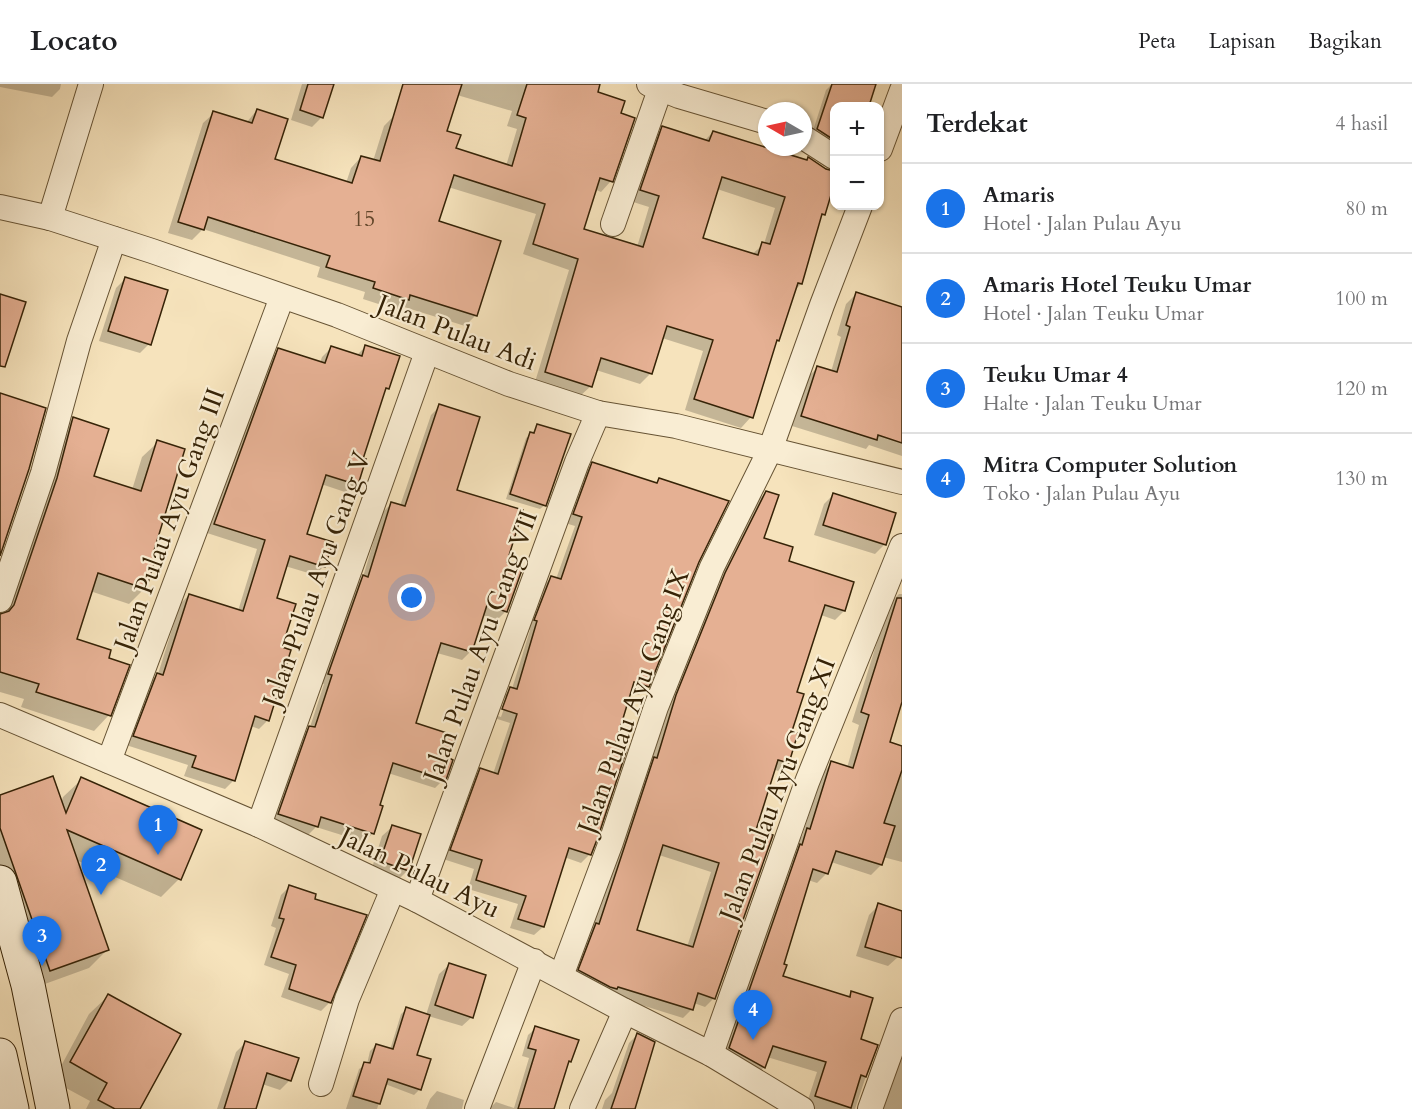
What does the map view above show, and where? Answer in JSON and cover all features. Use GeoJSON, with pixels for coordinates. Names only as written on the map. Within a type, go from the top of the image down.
{"type":"FeatureCollection","features":[{"type":"Feature","properties":{"kind":"main road"},"geometry":{"type":"LineString","coordinates":[[0,882],[28,985],[53,1109]]}},
{"type":"Feature","properties":{"kind":"main road"},"geometry":{"type":"LineString","coordinates":[[0,1055],[12,1109]]}},
{"type":"Feature","properties":{"kind":"street"},"geometry":{"type":"LineString","coordinates":[[50,218],[91,84]]}},
{"type":"Feature","properties":{"kind":"street"},"geometry":{"type":"LineString","coordinates":[[613,224],[657,86],[758,119]]}},
{"type":"Feature","properties":{"kind":"street"},"geometry":{"type":"LineString","coordinates":[[884,136],[902,90]]}},
{"type":"Feature","properties":{"kind":"street"},"geometry":{"type":"LineString","coordinates":[[812,143],[832,156]]}},
{"type":"Feature","properties":{"kind":"street","name":"Jalan Pulau Adi"},"geometry":{"type":"LineString","coordinates":[[0,207],[50,218],[337,315],[509,384],[598,413],[676,426],[902,482]]}},
{"type":"Feature","properties":{"kind":"street","name":"Jalan Pulau Ayu Gang IX"},"geometry":{"type":"LineString","coordinates":[[561,976],[611,843],[665,686],[712,567],[771,450],[814,326],[858,210]]}},
{"type":"Feature","properties":{"kind":"street"},"geometry":{"type":"LineString","coordinates":[[0,600],[43,473],[79,341],[114,239]]}},
{"type":"Feature","properties":{"kind":"street","name":"Jalan Pulau Ayu Gang III"},"geometry":{"type":"LineString","coordinates":[[109,760],[282,297]]}},
{"type":"Feature","properties":{"kind":"street","name":"Jalan Pulau Ayu Gang V"},"geometry":{"type":"LineString","coordinates":[[259,825],[427,352]]}},
{"type":"Feature","properties":{"kind":"street","name":"Jalan Pulau Ayu Gang VII"},"geometry":{"type":"LineString","coordinates":[[417,900],[598,413]]}},
{"type":"Feature","properties":{"kind":"street","name":"Jalan Pulau Ayu Gang XI"},"geometry":{"type":"LineString","coordinates":[[711,1054],[807,782],[902,546]]}},
{"type":"Feature","properties":{"kind":"street","name":"Jalan Pulau Ayu"},"geometry":{"type":"LineString","coordinates":[[0,715],[259,825],[417,900],[625,1011],[711,1054],[802,1109]]}},
{"type":"Feature","properties":{"kind":"street"},"geometry":{"type":"LineString","coordinates":[[321,1084],[344,1010],[393,890]]}},
{"type":"Feature","properties":{"kind":"street"},"geometry":{"type":"LineString","coordinates":[[477,1109],[534,962]]}},
{"type":"Feature","properties":{"kind":"street"},"geometry":{"type":"LineString","coordinates":[[582,1109],[625,1011]]}},
{"type":"Feature","properties":{"kind":"street"},"geometry":{"type":"LineString","coordinates":[[870,1109],[902,1020]]}},
{"type":"Feature","properties":{"kind":"building"},"geometry":{"type":"Polygon","coordinates":[[[308,84],[334,84],[323,118],[300,110],[308,84]]]}},
{"type":"Feature","properties":{"kind":"building"},"geometry":{"type":"Polygon","coordinates":[[[403,84],[462,84],[447,131],[461,135],[456,148],[512,166],[526,118],[517,115],[527,84],[600,84],[598,92],[625,101],[621,113],[635,118],[613,182],[600,178],[584,229],[643,247],[659,196],[640,190],[662,126],[709,141],[713,131],[758,145],[758,156],[794,156],[807,160],[808,157],[830,170],[830,198],[825,215],[822,214],[802,284],[798,283],[779,341],[777,340],[753,418],[694,399],[713,340],[667,326],[652,374],[601,358],[592,387],[545,372],[578,259],[533,244],[545,204],[454,175],[439,221],[501,241],[477,316],[410,295],[409,300],[373,288],[375,282],[326,267],[330,256],[208,217],[204,230],[178,222],[213,111],[252,123],[257,109],[288,119],[275,159],[352,183],[361,156],[380,161],[403,84]],[[722,177],[703,238],[758,255],[762,242],[770,244],[785,197],[722,177]]]}},
{"type":"Feature","properties":{"kind":"building"},"geometry":{"type":"Polygon","coordinates":[[[832,84],[876,84],[870,102],[830,102],[830,137],[817,129],[832,84]]]}},
{"type":"Feature","properties":{"kind":"building"},"geometry":{"type":"Polygon","coordinates":[[[125,277],[168,290],[151,345],[108,331],[125,277]]]}},
{"type":"Feature","properties":{"kind":"building"},"geometry":{"type":"Polygon","coordinates":[[[856,292],[902,307],[902,443],[878,435],[877,440],[801,416],[817,366],[837,372],[850,327],[846,325],[856,292]]]}},
{"type":"Feature","properties":{"kind":"building"},"geometry":{"type":"Polygon","coordinates":[[[0,294],[26,302],[5,367],[0,366],[0,294]]]}},
{"type":"Feature","properties":{"kind":"building"},"geometry":{"type":"Polygon","coordinates":[[[365,345],[400,356],[389,389],[386,388],[363,459],[366,459],[358,485],[326,475],[307,534],[333,542],[325,567],[290,556],[277,598],[296,604],[282,647],[291,650],[269,721],[255,716],[235,781],[192,767],[196,756],[133,736],[157,673],[163,675],[189,594],[243,611],[265,540],[214,524],[278,348],[325,363],[331,346],[362,356],[365,345]]]}},
{"type":"Feature","properties":{"kind":"building"},"geometry":{"type":"Polygon","coordinates":[[[0,393],[46,408],[29,469],[0,556],[0,393]]]}},
{"type":"Feature","properties":{"kind":"building"},"geometry":{"type":"Polygon","coordinates":[[[439,404],[480,417],[457,490],[523,510],[507,562],[523,567],[507,612],[487,605],[472,652],[441,643],[416,723],[456,736],[449,758],[453,760],[446,780],[393,763],[374,834],[321,817],[318,827],[278,814],[309,726],[315,727],[332,675],[328,674],[363,575],[368,577],[391,502],[405,506],[439,404]]]}},
{"type":"Feature","properties":{"kind":"building"},"geometry":{"type":"Polygon","coordinates":[[[73,417],[109,429],[94,476],[141,491],[157,440],[185,449],[153,554],[157,555],[146,589],[98,573],[77,639],[111,650],[109,658],[130,665],[111,716],[36,692],[39,684],[0,672],[0,614],[9,611],[14,605],[57,478],[73,417]]]}},
{"type":"Feature","properties":{"kind":"building"},"geometry":{"type":"Polygon","coordinates":[[[537,424],[571,434],[546,506],[510,494],[530,432],[534,433],[537,424]]]}},
{"type":"Feature","properties":{"kind":"building"},"geometry":{"type":"Polygon","coordinates":[[[592,462],[657,483],[659,478],[729,501],[699,562],[649,687],[634,682],[615,745],[627,749],[598,837],[591,855],[569,848],[544,927],[518,919],[526,896],[476,880],[482,860],[450,850],[480,768],[498,774],[517,714],[502,709],[510,687],[517,689],[537,621],[534,620],[551,576],[561,579],[582,517],[573,514],[592,462]]]}},
{"type":"Feature","properties":{"kind":"building"},"geometry":{"type":"Polygon","coordinates":[[[766,491],[779,495],[764,538],[793,547],[789,561],[854,582],[845,611],[825,605],[797,692],[804,694],[792,731],[798,733],[789,763],[778,760],[756,830],[773,835],[715,999],[698,993],[693,1010],[618,987],[617,989],[610,987],[578,970],[596,923],[599,924],[654,757],[657,758],[676,695],[725,573],[766,491]],[[663,845],[637,930],[693,947],[719,863],[663,845]]]}},
{"type":"Feature","properties":{"kind":"building"},"geometry":{"type":"Polygon","coordinates":[[[833,493],[896,513],[886,545],[823,525],[833,493]]]}},
{"type":"Feature","properties":{"kind":"building"},"geometry":{"type":"Polygon","coordinates":[[[897,598],[902,598],[902,702],[890,742],[902,746],[902,770],[884,823],[895,826],[882,865],[836,851],[828,874],[813,869],[784,964],[787,965],[783,976],[850,997],[851,991],[873,998],[861,1039],[878,1045],[866,1077],[861,1075],[851,1108],[815,1096],[826,1062],[773,1046],[765,1068],[729,1048],[800,844],[802,845],[807,828],[810,829],[831,761],[853,768],[869,715],[861,712],[897,598]]]}},
{"type":"Feature","properties":{"kind":"building"},"geometry":{"type":"Polygon","coordinates":[[[53,776],[66,813],[81,777],[202,830],[181,880],[67,830],[109,950],[50,971],[0,828],[0,795],[53,776]]]}},
{"type":"Feature","properties":{"kind":"building"},"geometry":{"type":"Polygon","coordinates":[[[392,825],[421,834],[409,871],[380,861],[392,825]]]}},
{"type":"Feature","properties":{"kind":"building"},"geometry":{"type":"Polygon","coordinates":[[[289,885],[316,894],[315,899],[367,915],[331,1003],[289,989],[296,965],[271,957],[284,919],[279,918],[289,885]]]}},
{"type":"Feature","properties":{"kind":"building"},"geometry":{"type":"Polygon","coordinates":[[[878,903],[902,911],[902,958],[865,947],[878,903]]]}},
{"type":"Feature","properties":{"kind":"building"},"geometry":{"type":"Polygon","coordinates":[[[449,963],[486,975],[473,1018],[435,1005],[449,963]]]}},
{"type":"Feature","properties":{"kind":"building"},"geometry":{"type":"Polygon","coordinates":[[[108,994],[181,1034],[140,1109],[115,1109],[98,1100],[107,1083],[70,1062],[108,994]]]}},
{"type":"Feature","properties":{"kind":"building"},"geometry":{"type":"Polygon","coordinates":[[[406,1007],[430,1015],[417,1055],[431,1059],[421,1090],[388,1079],[380,1104],[353,1096],[364,1062],[370,1063],[376,1044],[393,1049],[406,1007]]]}},
{"type":"Feature","properties":{"kind":"building"},"geometry":{"type":"Polygon","coordinates":[[[535,1026],[579,1040],[571,1062],[569,1061],[554,1109],[518,1109],[536,1050],[528,1048],[535,1026]]]}},
{"type":"Feature","properties":{"kind":"building"},"geometry":{"type":"Polygon","coordinates":[[[637,1033],[655,1042],[635,1109],[611,1109],[637,1033]]]}},
{"type":"Feature","properties":{"kind":"building"},"geometry":{"type":"Polygon","coordinates":[[[245,1041],[299,1058],[291,1081],[267,1073],[256,1109],[224,1109],[245,1041]]]}},
{"type":"Feature","properties":{"kind":"place","name":"Amaris"},"geometry":{"type":"Point","coordinates":[158,855]}},
{"type":"Feature","properties":{"kind":"place","name":"Amaris Hotel Teuku Umar"},"geometry":{"type":"Point","coordinates":[101,895]}},
{"type":"Feature","properties":{"kind":"place","name":"Teuku Umar 4"},"geometry":{"type":"Point","coordinates":[42,966]}},
{"type":"Feature","properties":{"kind":"place","name":"Mitra Computer Solution"},"geometry":{"type":"Point","coordinates":[753,1040]}}]}
